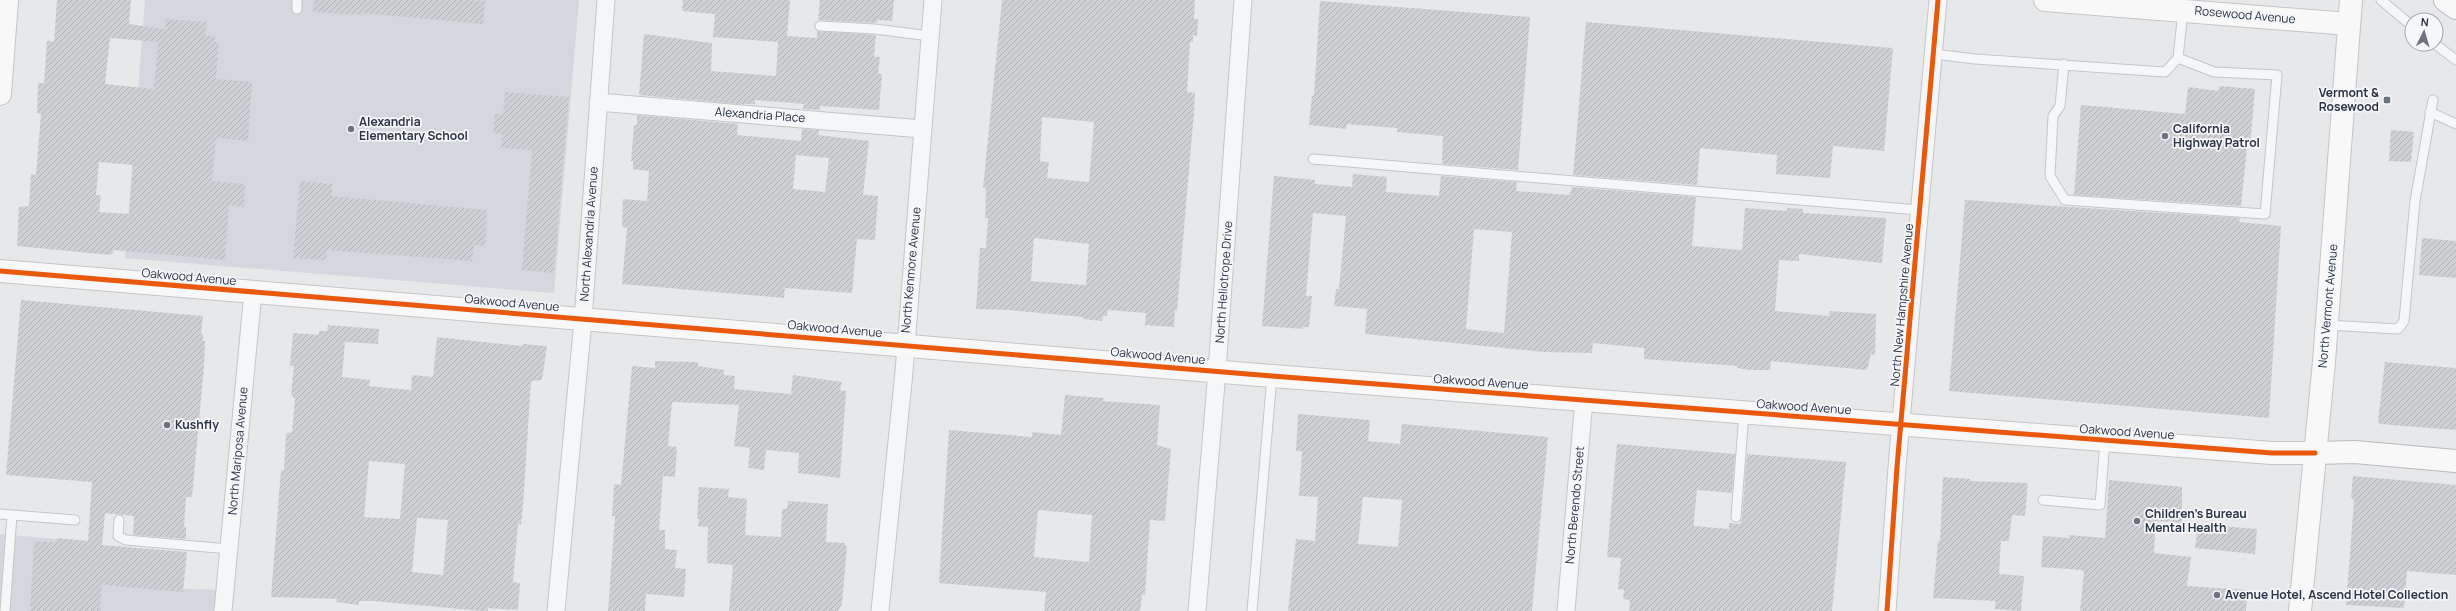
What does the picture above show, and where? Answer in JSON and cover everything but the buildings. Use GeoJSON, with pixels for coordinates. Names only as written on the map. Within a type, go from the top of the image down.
{"type":"FeatureCollection","features":[{"type":"Feature","properties":{"kind":"main road"},"geometry":{"type":"LineString","coordinates":[[0,94],[7,0]]}},
{"type":"Feature","properties":{"kind":"main road","name":"Rosewood Avenue"},"geometry":{"type":"LineString","coordinates":[[2045,0],[2349,24]]}},
{"type":"Feature","properties":{"kind":"main road","name":"North Vermont Avenue"},"geometry":{"type":"LineString","coordinates":[[2300,611],[2326,325],[2351,0]]}},
{"type":"Feature","properties":{"kind":"main road"},"geometry":{"type":"LineString","coordinates":[[2445,0],[2456,8]]}},
{"type":"Feature","properties":{"kind":"main road","name":"Oakwood Avenue"},"geometry":{"type":"LineString","coordinates":[[0,271],[583,320],[905,344],[1272,376],[1584,399],[1744,413],[2272,453],[2355,452],[2456,462]]}},
{"type":"Feature","properties":{"kind":"street","name":"North Alexandria Avenue"},"geometry":{"type":"LineString","coordinates":[[556,611],[583,320],[606,0]]}},
{"type":"Feature","properties":{"kind":"street","name":"North Kenmore Avenue"},"geometry":{"type":"LineString","coordinates":[[880,611],[905,344],[933,0]]}},
{"type":"Feature","properties":{"kind":"street","name":"North Heliotrope Drive"},"geometry":{"type":"LineString","coordinates":[[1197,611],[1217,371],[1244,0]]}},
{"type":"Feature","properties":{"kind":"street","name":"North New Hampshire Avenue"},"geometry":{"type":"LineString","coordinates":[[1887,611],[1901,424],[1938,0]]}},
{"type":"Feature","properties":{"kind":"street","name":"Alexandria Place"},"geometry":{"type":"LineString","coordinates":[[598,102],[922,129]]}},
{"type":"Feature","properties":{"kind":"street","name":"North Mariposa Avenue"},"geometry":{"type":"LineString","coordinates":[[223,611],[253,292]]}},
{"type":"Feature","properties":{"kind":"street","name":"North Berendo Street"},"geometry":{"type":"LineString","coordinates":[[1566,611],[1584,399]]}},
{"type":"Feature","properties":{"kind":"lane"},"geometry":{"type":"LineString","coordinates":[[2381,0],[2404,19]]}},
{"type":"Feature","properties":{"kind":"lane"},"geometry":{"type":"LineString","coordinates":[[1934,54],[1975,59],[2164,72],[2178,58],[2183,10]]}},
{"type":"Feature","properties":{"kind":"lane"},"geometry":{"type":"LineString","coordinates":[[820,26],[875,29],[930,36]]}},
{"type":"Feature","properties":{"kind":"lane"},"geometry":{"type":"LineString","coordinates":[[2444,51],[2456,60]]}},
{"type":"Feature","properties":{"kind":"lane"},"geometry":{"type":"LineString","coordinates":[[2064,64],[2060,106],[2052,116],[2050,176],[2065,200],[2265,214],[2277,75],[2214,72],[2178,58]]}},
{"type":"Feature","properties":{"kind":"lane"},"geometry":{"type":"LineString","coordinates":[[2326,325],[2398,329],[2404,322],[2415,201],[2433,100]]}},
{"type":"Feature","properties":{"kind":"lane"},"geometry":{"type":"LineString","coordinates":[[2430,112],[2456,124]]}},
{"type":"Feature","properties":{"kind":"lane"},"geometry":{"type":"LineString","coordinates":[[1313,159],[1920,210]]}},
{"type":"Feature","properties":{"kind":"lane"},"geometry":{"type":"LineString","coordinates":[[1252,611],[1272,376]]}},
{"type":"Feature","properties":{"kind":"lane"},"geometry":{"type":"LineString","coordinates":[[1736,517],[1744,413]]}},
{"type":"Feature","properties":{"kind":"lane"},"geometry":{"type":"LineString","coordinates":[[2043,500],[2100,506],[2105,440]]}},
{"type":"Feature","properties":{"kind":"lane"},"geometry":{"type":"LineString","coordinates":[[0,514],[75,520]]}},
{"type":"Feature","properties":{"kind":"lane"},"geometry":{"type":"LineString","coordinates":[[5,611],[12,515]]}},
{"type":"Feature","properties":{"kind":"lane"},"geometry":{"type":"LineString","coordinates":[[119,520],[118,536],[126,540],[229,549]]}},
{"type":"Feature","properties":{"kind":"shaded area","name":"Alexandria Elementary School"},"geometry":{"type":"Polygon","coordinates":[[[145,0],[579,0],[554,293],[125,258],[145,0]]]}},
{"type":"Feature","properties":{"kind":"shaded area"},"geometry":{"type":"Polygon","coordinates":[[[0,534],[91,542],[90,585],[216,590],[215,611],[0,611],[0,534]]]}},
{"type":"Feature","properties":{"kind":"cycle path"},"geometry":{"type":"LineString","coordinates":[[1887,611],[1897,467],[1938,0]]}},
{"type":"Feature","properties":{"kind":"cycle path"},"geometry":{"type":"LineString","coordinates":[[0,271],[1272,376],[2272,453],[2315,453]]}},
{"type":"Feature","properties":{"kind":"place","name":"Vermont & Rosewood"},"geometry":{"type":"Point","coordinates":[2387,100]}},
{"type":"Feature","properties":{"kind":"place","name":"Alexandria Elementary School"},"geometry":{"type":"Point","coordinates":[351,129]}},
{"type":"Feature","properties":{"kind":"place","name":"California Highway Patrol"},"geometry":{"type":"Point","coordinates":[2165,136]}},
{"type":"Feature","properties":{"kind":"place","name":"Kushfly"},"geometry":{"type":"Point","coordinates":[167,425]}},
{"type":"Feature","properties":{"kind":"place","name":"Children's Bureau Mental Health"},"geometry":{"type":"Point","coordinates":[2137,521]}},
{"type":"Feature","properties":{"kind":"place","name":"Avenue Hotel, Ascend Hotel Collection"},"geometry":{"type":"Point","coordinates":[2217,595]}}]}
